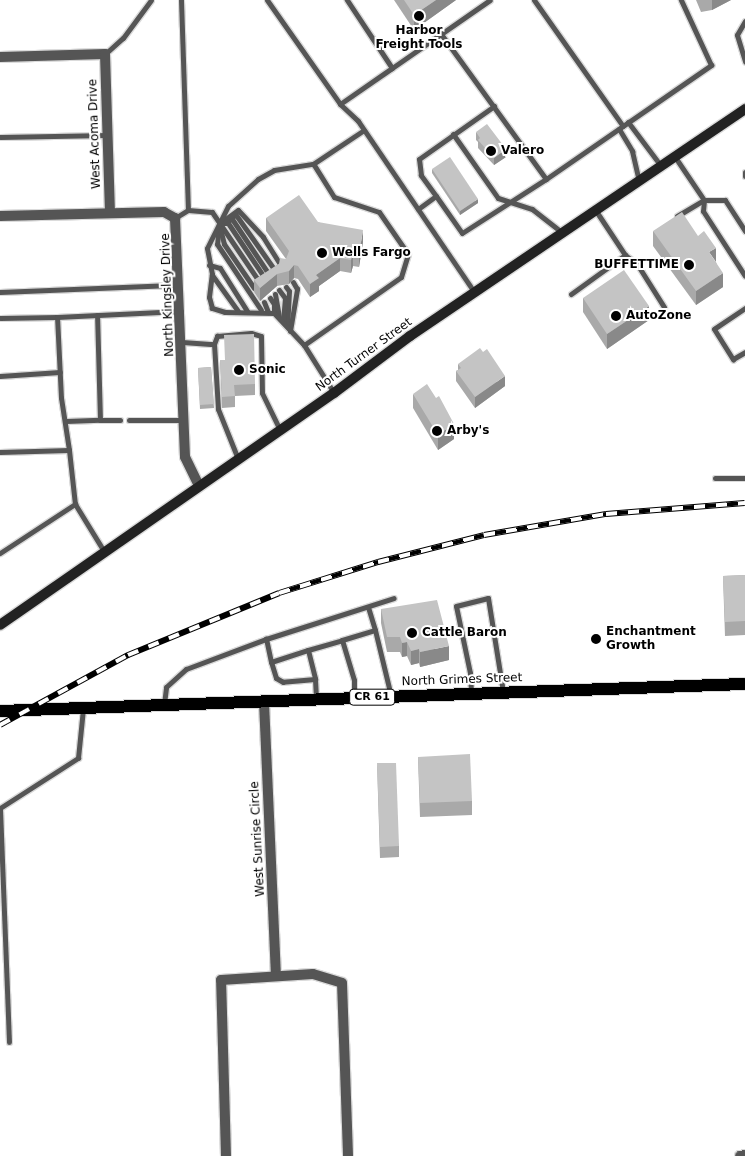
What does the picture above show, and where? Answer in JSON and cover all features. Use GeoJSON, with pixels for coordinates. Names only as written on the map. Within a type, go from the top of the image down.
{"type":"FeatureCollection","features":[{"type":"Feature","properties":{"kind":"main road","name":"North Turner Street"},"geometry":{"type":"LineString","coordinates":[[0,625],[334,393],[410,336],[476,294],[745,109]]}},
{"type":"Feature","properties":{"kind":"main road","name":"North Grimes Street"},"geometry":{"type":"LineString","coordinates":[[0,711],[745,684]]}},
{"type":"Feature","properties":{"kind":"street"},"geometry":{"type":"LineString","coordinates":[[0,57],[105,54]]}},
{"type":"Feature","properties":{"kind":"street","name":"West Acoma Drive"},"geometry":{"type":"LineString","coordinates":[[105,54],[110,213]]}},
{"type":"Feature","properties":{"kind":"street","name":"North Kingsley Drive"},"geometry":{"type":"LineString","coordinates":[[0,216],[164,212],[175,218],[181,285],[185,457],[199,486]]}},
{"type":"Feature","properties":{"kind":"street","name":"West Sunrise Circle"},"geometry":{"type":"LineString","coordinates":[[264,702],[276,975]]}},
{"type":"Feature","properties":{"kind":"street"},"geometry":{"type":"LineString","coordinates":[[226,1156],[221,980],[313,974],[342,983],[348,1156]]}},
{"type":"Feature","properties":{"kind":"street"},"geometry":{"type":"LineString","coordinates":[[740,1156],[745,1155]]}},
{"type":"Feature","properties":{"kind":"lane"},"geometry":{"type":"LineString","coordinates":[[105,54],[123,38],[151,0]]}},
{"type":"Feature","properties":{"kind":"lane"},"geometry":{"type":"LineString","coordinates":[[182,0],[188,210]]}},
{"type":"Feature","properties":{"kind":"lane"},"geometry":{"type":"LineString","coordinates":[[267,0],[340,104],[364,130],[476,294]]}},
{"type":"Feature","properties":{"kind":"lane"},"geometry":{"type":"LineString","coordinates":[[347,0],[392,68]]}},
{"type":"Feature","properties":{"kind":"lane"},"geometry":{"type":"LineString","coordinates":[[340,104],[490,0]]}},
{"type":"Feature","properties":{"kind":"lane"},"geometry":{"type":"LineString","coordinates":[[534,0],[623,126],[662,166]]}},
{"type":"Feature","properties":{"kind":"lane"},"geometry":{"type":"LineString","coordinates":[[494,106],[419,160],[421,175],[462,234],[509,201],[546,179],[710,65],[682,0]]}},
{"type":"Feature","properties":{"kind":"lane"},"geometry":{"type":"LineString","coordinates":[[745,21],[737,34],[738,45],[745,62]]}},
{"type":"Feature","properties":{"kind":"lane"},"geometry":{"type":"LineString","coordinates":[[441,34],[546,179]]}},
{"type":"Feature","properties":{"kind":"lane"},"geometry":{"type":"LineString","coordinates":[[623,126],[632,151],[639,181]]}},
{"type":"Feature","properties":{"kind":"lane"},"geometry":{"type":"LineString","coordinates":[[238,311],[212,274],[207,248],[228,206],[258,179],[274,170],[313,164],[364,130]]}},
{"type":"Feature","properties":{"kind":"lane"},"geometry":{"type":"LineString","coordinates":[[453,134],[498,198],[532,209],[564,233]]}},
{"type":"Feature","properties":{"kind":"lane"},"geometry":{"type":"LineString","coordinates":[[0,137],[108,135]]}},
{"type":"Feature","properties":{"kind":"lane"},"geometry":{"type":"LineString","coordinates":[[676,157],[704,200],[703,211],[745,276]]}},
{"type":"Feature","properties":{"kind":"lane"},"geometry":{"type":"LineString","coordinates":[[304,344],[400,277],[408,254],[379,212],[334,197],[313,164]]}},
{"type":"Feature","properties":{"kind":"lane"},"geometry":{"type":"LineString","coordinates":[[418,209],[436,196]]}},
{"type":"Feature","properties":{"kind":"lane"},"geometry":{"type":"LineString","coordinates":[[672,220],[704,200],[725,200],[745,231]]}},
{"type":"Feature","properties":{"kind":"lane"},"geometry":{"type":"LineString","coordinates":[[175,218],[188,210],[212,212],[219,223],[266,280],[232,219],[219,223]]}},
{"type":"Feature","properties":{"kind":"lane"},"geometry":{"type":"LineString","coordinates":[[219,223],[238,210],[263,237],[283,268]]}},
{"type":"Feature","properties":{"kind":"lane"},"geometry":{"type":"LineString","coordinates":[[596,211],[625,255],[638,264],[664,308]]}},
{"type":"Feature","properties":{"kind":"lane"},"geometry":{"type":"LineString","coordinates":[[219,223],[236,215],[276,273]]}},
{"type":"Feature","properties":{"kind":"lane"},"geometry":{"type":"LineString","coordinates":[[219,223],[224,244],[254,288]]}},
{"type":"Feature","properties":{"kind":"lane"},"geometry":{"type":"LineString","coordinates":[[219,223],[217,244],[261,310]]}},
{"type":"Feature","properties":{"kind":"lane"},"geometry":{"type":"LineString","coordinates":[[571,294],[625,255]]}},
{"type":"Feature","properties":{"kind":"lane"},"geometry":{"type":"LineString","coordinates":[[209,265],[220,268],[247,311]]}},
{"type":"Feature","properties":{"kind":"lane"},"geometry":{"type":"LineString","coordinates":[[212,274],[209,297],[212,308],[271,312]]}},
{"type":"Feature","properties":{"kind":"lane"},"geometry":{"type":"LineString","coordinates":[[285,324],[297,289],[292,282]]}},
{"type":"Feature","properties":{"kind":"lane"},"geometry":{"type":"LineString","coordinates":[[0,292],[181,285]]}},
{"type":"Feature","properties":{"kind":"lane"},"geometry":{"type":"LineString","coordinates":[[285,324],[289,291],[286,287]]}},
{"type":"Feature","properties":{"kind":"lane"},"geometry":{"type":"LineString","coordinates":[[271,312],[275,294],[285,324]]}},
{"type":"Feature","properties":{"kind":"lane"},"geometry":{"type":"LineString","coordinates":[[264,302],[271,312],[304,344],[334,393]]}},
{"type":"Feature","properties":{"kind":"lane"},"geometry":{"type":"LineString","coordinates":[[745,308],[714,329],[733,359],[745,352]]}},
{"type":"Feature","properties":{"kind":"lane"},"geometry":{"type":"LineString","coordinates":[[0,318],[181,311]]}},
{"type":"Feature","properties":{"kind":"lane"},"geometry":{"type":"LineString","coordinates":[[97,315],[100,420]]}},
{"type":"Feature","properties":{"kind":"lane"},"geometry":{"type":"LineString","coordinates":[[57,317],[60,372],[75,504],[105,553]]}},
{"type":"Feature","properties":{"kind":"lane"},"geometry":{"type":"LineString","coordinates":[[238,459],[218,409],[214,344],[217,336],[250,333],[261,336],[262,393],[280,430]]}},
{"type":"Feature","properties":{"kind":"lane"},"geometry":{"type":"LineString","coordinates":[[182,342],[214,344]]}},
{"type":"Feature","properties":{"kind":"lane"},"geometry":{"type":"LineString","coordinates":[[0,376],[60,372]]}},
{"type":"Feature","properties":{"kind":"lane"},"geometry":{"type":"LineString","coordinates":[[66,421],[120,420]]}},
{"type":"Feature","properties":{"kind":"lane"},"geometry":{"type":"LineString","coordinates":[[129,420],[184,420]]}},
{"type":"Feature","properties":{"kind":"lane"},"geometry":{"type":"LineString","coordinates":[[0,452],[70,450]]}},
{"type":"Feature","properties":{"kind":"lane"},"geometry":{"type":"LineString","coordinates":[[715,478],[745,478]]}},
{"type":"Feature","properties":{"kind":"lane"},"geometry":{"type":"LineString","coordinates":[[0,553],[75,504]]}},
{"type":"Feature","properties":{"kind":"lane"},"geometry":{"type":"LineString","coordinates":[[164,705],[166,687],[186,669],[266,639],[394,598]]}},
{"type":"Feature","properties":{"kind":"lane"},"geometry":{"type":"LineString","coordinates":[[471,693],[470,673],[456,606],[488,598],[503,692]]}},
{"type":"Feature","properties":{"kind":"lane"},"geometry":{"type":"LineString","coordinates":[[368,607],[391,696]]}},
{"type":"Feature","properties":{"kind":"lane"},"geometry":{"type":"LineString","coordinates":[[271,662],[375,630]]}},
{"type":"Feature","properties":{"kind":"lane"},"geometry":{"type":"LineString","coordinates":[[266,639],[276,678],[283,682],[316,679]]}},
{"type":"Feature","properties":{"kind":"lane"},"geometry":{"type":"LineString","coordinates":[[342,640],[354,680],[354,698]]}},
{"type":"Feature","properties":{"kind":"lane"},"geometry":{"type":"LineString","coordinates":[[308,650],[316,679],[316,700]]}},
{"type":"Feature","properties":{"kind":"lane"},"geometry":{"type":"LineString","coordinates":[[8,1042],[0,808],[78,758],[83,708]]}},
{"type":"Feature","properties":{"kind":"building"},"geometry":{"type":"Polygon","coordinates":[[[404,0],[436,0],[414,15],[404,0]]]}},
{"type":"Feature","properties":{"kind":"building"},"geometry":{"type":"Polygon","coordinates":[[[487,124],[506,149],[494,158],[478,140],[480,138],[476,132],[487,124]]]}},
{"type":"Feature","properties":{"kind":"building"},"geometry":{"type":"Polygon","coordinates":[[[450,157],[478,199],[460,211],[432,169],[450,157]]]}},
{"type":"Feature","properties":{"kind":"building","name":"Wells Fargo"},"geometry":{"type":"Polygon","coordinates":[[[299,195],[318,222],[363,230],[359,254],[353,253],[351,260],[340,258],[316,275],[319,278],[310,284],[298,266],[294,265],[289,271],[277,274],[260,288],[254,280],[279,264],[280,258],[286,259],[289,251],[266,218],[299,195]]]}},
{"type":"Feature","properties":{"kind":"building","name":"BUFFETTIME"},"geometry":{"type":"Polygon","coordinates":[[[682,212],[698,236],[704,231],[716,248],[709,252],[723,273],[696,291],[653,231],[682,212]]]}},
{"type":"Feature","properties":{"kind":"building","name":"AutoZone"},"geometry":{"type":"Polygon","coordinates":[[[624,270],[649,306],[607,334],[583,298],[624,270]]]}},
{"type":"Feature","properties":{"kind":"building","name":"Sonic"},"geometry":{"type":"Polygon","coordinates":[[[254,334],[255,384],[234,385],[235,396],[222,397],[220,360],[225,360],[224,335],[254,334]]]}},
{"type":"Feature","properties":{"kind":"building"},"geometry":{"type":"Polygon","coordinates":[[[480,348],[483,352],[487,349],[505,376],[475,397],[456,371],[461,368],[458,364],[480,348]]]}},
{"type":"Feature","properties":{"kind":"building"},"geometry":{"type":"Polygon","coordinates":[[[211,367],[214,404],[200,405],[198,368],[211,367]]]}},
{"type":"Feature","properties":{"kind":"building"},"geometry":{"type":"Polygon","coordinates":[[[427,384],[436,398],[439,396],[454,424],[438,435],[413,394],[427,384]]]}},
{"type":"Feature","properties":{"kind":"building"},"geometry":{"type":"Polygon","coordinates":[[[745,575],[745,621],[725,622],[723,576],[745,575]]]}},
{"type":"Feature","properties":{"kind":"building","name":"Cattle Baron"},"geometry":{"type":"Polygon","coordinates":[[[437,600],[449,646],[420,652],[419,649],[411,651],[407,642],[402,643],[400,637],[387,637],[381,609],[437,600]]]}},
{"type":"Feature","properties":{"kind":"building"},"geometry":{"type":"Polygon","coordinates":[[[470,754],[472,801],[420,803],[418,757],[470,754]]]}},
{"type":"Feature","properties":{"kind":"building"},"geometry":{"type":"Polygon","coordinates":[[[377,763],[396,763],[399,846],[380,847],[377,763]]]}},
{"type":"Feature","properties":{"kind":"railway"},"geometry":{"type":"LineString","coordinates":[[0,725],[128,655],[279,593],[378,562],[484,535],[606,514],[745,503]]}},
{"type":"Feature","properties":{"kind":"place","name":"Harbor Freight Tools"},"geometry":{"type":"Point","coordinates":[419,16]}},
{"type":"Feature","properties":{"kind":"place","name":"Valero"},"geometry":{"type":"Point","coordinates":[491,151]}},
{"type":"Feature","properties":{"kind":"place","name":"Wells Fargo"},"geometry":{"type":"Point","coordinates":[322,253]}},
{"type":"Feature","properties":{"kind":"place","name":"BUFFETTIME"},"geometry":{"type":"Point","coordinates":[689,265]}},
{"type":"Feature","properties":{"kind":"place","name":"AutoZone"},"geometry":{"type":"Point","coordinates":[616,316]}},
{"type":"Feature","properties":{"kind":"place","name":"Sonic"},"geometry":{"type":"Point","coordinates":[239,370]}},
{"type":"Feature","properties":{"kind":"place","name":"Arby's"},"geometry":{"type":"Point","coordinates":[437,431]}},
{"type":"Feature","properties":{"kind":"place","name":"Cattle Baron"},"geometry":{"type":"Point","coordinates":[412,633]}},
{"type":"Feature","properties":{"kind":"place","name":"Enchantment Growth"},"geometry":{"type":"Point","coordinates":[596,639]}}]}
